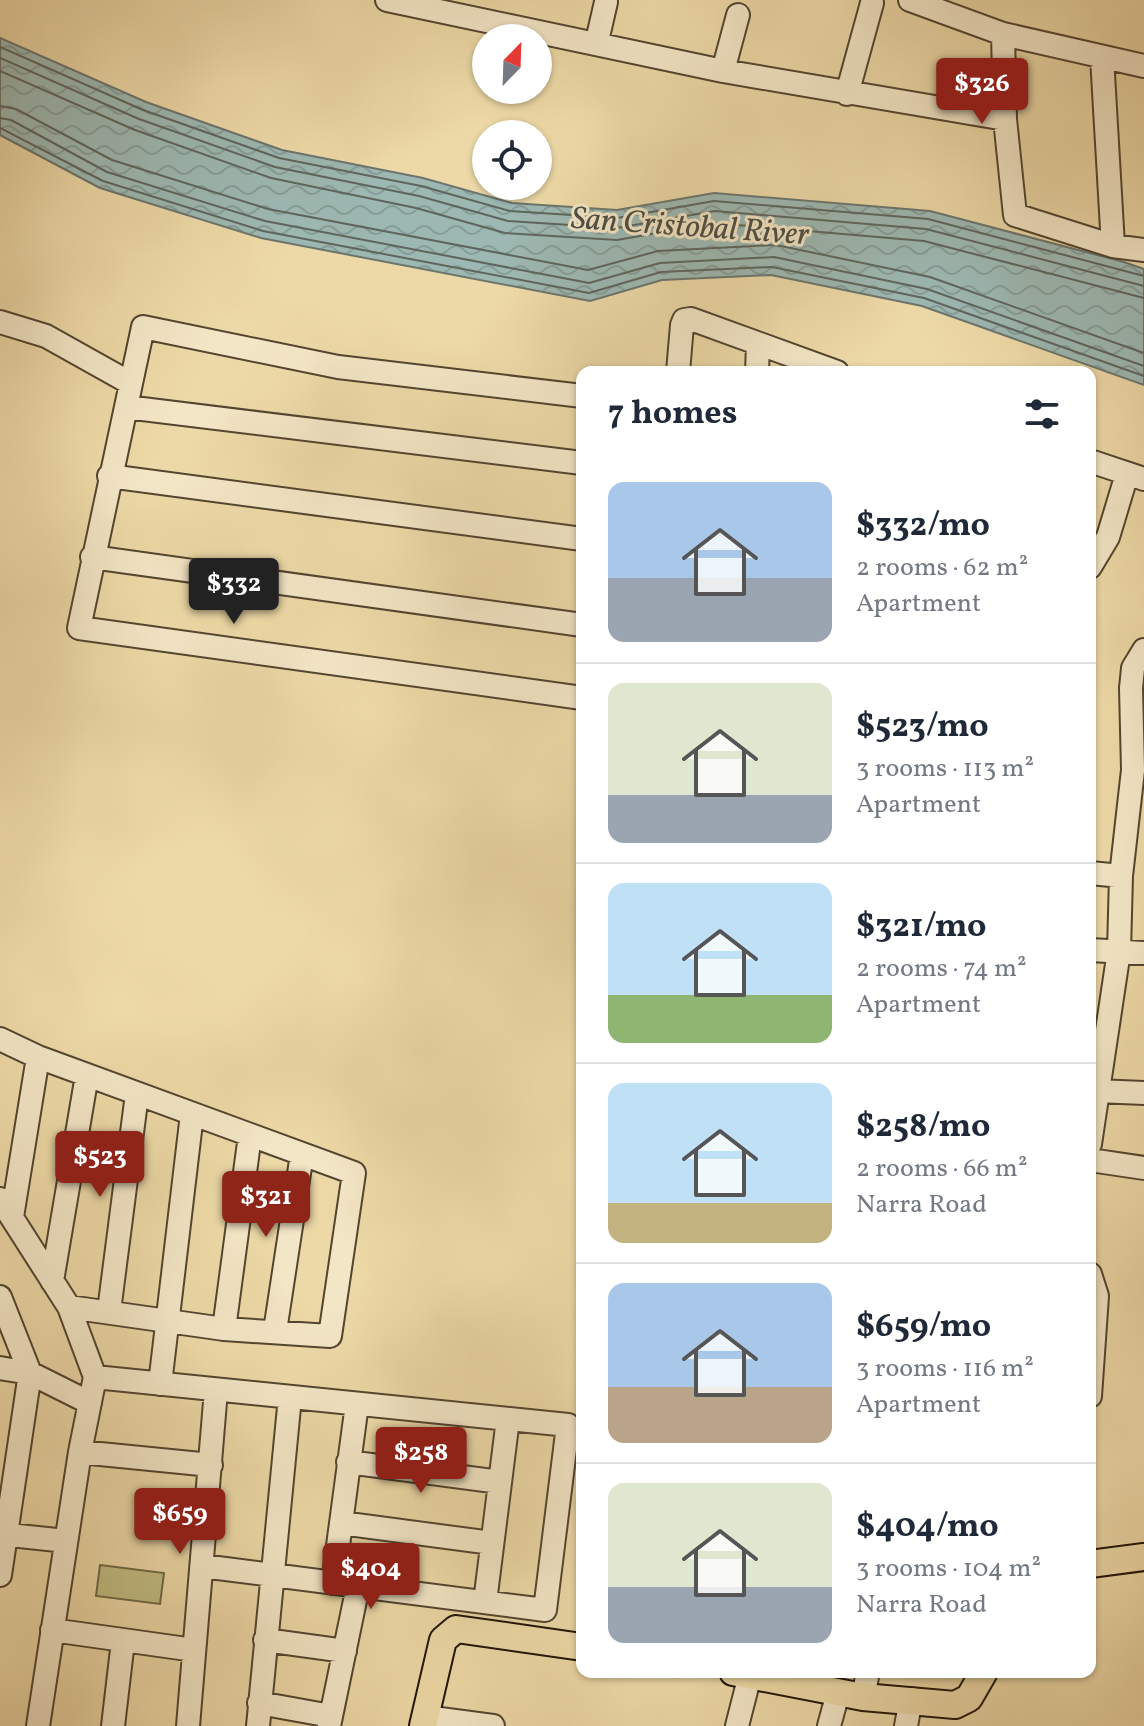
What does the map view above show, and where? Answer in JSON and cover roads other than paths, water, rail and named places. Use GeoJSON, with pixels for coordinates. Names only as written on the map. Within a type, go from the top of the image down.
{"type":"FeatureCollection","features":[{"type":"Feature","properties":{"kind":"main road"},"geometry":{"type":"LineString","coordinates":[[1096,1563],[1144,1557]]}},
{"type":"Feature","properties":{"kind":"main road"},"geometry":{"type":"LineString","coordinates":[[424,1722],[443,1640],[456,1629],[576,1646]]}},
{"type":"Feature","properties":{"kind":"main road"},"geometry":{"type":"LineString","coordinates":[[777,1678],[856,1687],[911,1699],[963,1703],[980,1678]]}},
{"type":"Feature","properties":{"kind":"street"},"geometry":{"type":"LineString","coordinates":[[387,0],[434,4],[723,71],[1005,119]]}},
{"type":"Feature","properties":{"kind":"street"},"geometry":{"type":"LineString","coordinates":[[910,0],[1003,34],[1144,66]]}},
{"type":"Feature","properties":{"kind":"street"},"geometry":{"type":"LineString","coordinates":[[597,41],[606,2]]}},
{"type":"Feature","properties":{"kind":"street"},"geometry":{"type":"LineString","coordinates":[[847,94],[872,3]]}},
{"type":"Feature","properties":{"kind":"street"},"geometry":{"type":"LineString","coordinates":[[723,71],[738,15]]}},
{"type":"Feature","properties":{"kind":"street"},"geometry":{"type":"LineString","coordinates":[[1003,34],[1005,119],[1015,215],[1113,246],[1144,250]]}},
{"type":"Feature","properties":{"kind":"street"},"geometry":{"type":"LineString","coordinates":[[1102,57],[1113,246]]}},
{"type":"Feature","properties":{"kind":"street"},"geometry":{"type":"LineString","coordinates":[[679,366],[684,320],[698,321],[819,366]]}},
{"type":"Feature","properties":{"kind":"street"},"geometry":{"type":"LineString","coordinates":[[0,322],[46,336],[130,383]]}},
{"type":"Feature","properties":{"kind":"street"},"geometry":{"type":"LineString","coordinates":[[576,395],[338,367],[143,327],[79,628],[576,697]]}},
{"type":"Feature","properties":{"kind":"street"},"geometry":{"type":"LineString","coordinates":[[757,366],[758,344]]}},
{"type":"Feature","properties":{"kind":"street"},"geometry":{"type":"LineString","coordinates":[[126,407],[576,462]]}},
{"type":"Feature","properties":{"kind":"street"},"geometry":{"type":"LineString","coordinates":[[1096,463],[1136,477],[1096,557]]}},
{"type":"Feature","properties":{"kind":"street"},"geometry":{"type":"LineString","coordinates":[[109,476],[576,538]]}},
{"type":"Feature","properties":{"kind":"street"},"geometry":{"type":"LineString","coordinates":[[92,557],[576,624]]}},
{"type":"Feature","properties":{"kind":"street"},"geometry":{"type":"LineString","coordinates":[[1096,1099],[1119,951],[1121,876],[1138,770],[1131,688],[1133,668],[1144,650]]}},
{"type":"Feature","properties":{"kind":"street"},"geometry":{"type":"LineString","coordinates":[[1096,874],[1121,876]]}},
{"type":"Feature","properties":{"kind":"street"},"geometry":{"type":"LineString","coordinates":[[1096,950],[1144,953]]}},
{"type":"Feature","properties":{"kind":"street"},"geometry":{"type":"LineString","coordinates":[[0,1039],[38,1057],[354,1173],[330,1336],[168,1323],[109,1311],[69,1307]]}},
{"type":"Feature","properties":{"kind":"street"},"geometry":{"type":"LineString","coordinates":[[38,1057],[6,1208],[69,1307],[95,1377],[80,1452],[38,1726]]}},
{"type":"Feature","properties":{"kind":"street"},"geometry":{"type":"LineString","coordinates":[[52,1281],[87,1075]]}},
{"type":"Feature","properties":{"kind":"street"},"geometry":{"type":"LineString","coordinates":[[1097,1091],[1144,1093]]}},
{"type":"Feature","properties":{"kind":"street"},"geometry":{"type":"LineString","coordinates":[[109,1311],[137,1094]]}},
{"type":"Feature","properties":{"kind":"street"},"geometry":{"type":"LineString","coordinates":[[160,1384],[192,1114]]}},
{"type":"Feature","properties":{"kind":"street"},"geometry":{"type":"LineString","coordinates":[[224,1329],[250,1135]]}},
{"type":"Feature","properties":{"kind":"street"},"geometry":{"type":"LineString","coordinates":[[275,1331],[302,1154]]}},
{"type":"Feature","properties":{"kind":"street"},"geometry":{"type":"LineString","coordinates":[[1096,1161],[1144,1168]]}},
{"type":"Feature","properties":{"kind":"street"},"geometry":{"type":"LineString","coordinates":[[0,1297],[30,1373],[3,1534],[0,1575]]}},
{"type":"Feature","properties":{"kind":"street"},"geometry":{"type":"LineString","coordinates":[[0,1368],[30,1373],[90,1403]]}},
{"type":"Feature","properties":{"kind":"street"},"geometry":{"type":"LineString","coordinates":[[95,1377],[568,1425],[545,1610],[202,1566]]}},
{"type":"Feature","properties":{"kind":"street"},"geometry":{"type":"LineString","coordinates":[[188,1726],[216,1390]]}},
{"type":"Feature","properties":{"kind":"street"},"geometry":{"type":"LineString","coordinates":[[258,1726],[290,1397]]}},
{"type":"Feature","properties":{"kind":"street"},"geometry":{"type":"LineString","coordinates":[[333,1583],[357,1404]]}},
{"type":"Feature","properties":{"kind":"street"},"geometry":{"type":"LineString","coordinates":[[485,1602],[508,1419]]}},
{"type":"Feature","properties":{"kind":"street"},"geometry":{"type":"LineString","coordinates":[[80,1452],[211,1465]]}},
{"type":"Feature","properties":{"kind":"street"},"geometry":{"type":"LineString","coordinates":[[348,1462],[500,1482]]}},
{"type":"Feature","properties":{"kind":"street"},"geometry":{"type":"LineString","coordinates":[[341,1523],[492,1543]]}},
{"type":"Feature","properties":{"kind":"street"},"geometry":{"type":"LineString","coordinates":[[3,1534],[66,1541]]}},
{"type":"Feature","properties":{"kind":"street"},"geometry":{"type":"LineString","coordinates":[[259,1703],[330,1721],[358,1586]]}},
{"type":"Feature","properties":{"kind":"street"},"geometry":{"type":"LineString","coordinates":[[52,1630],[194,1650]]}},
{"type":"Feature","properties":{"kind":"street"},"geometry":{"type":"LineString","coordinates":[[265,1640],[345,1651]]}},
{"type":"Feature","properties":{"kind":"street"},"geometry":{"type":"LineString","coordinates":[[113,1726],[123,1641]]}},
{"type":"Feature","properties":{"kind":"street"},"geometry":{"type":"LineString","coordinates":[[737,1726],[742,1678]]}},
{"type":"Feature","properties":{"kind":"street"},"geometry":{"type":"LineString","coordinates":[[829,1726],[856,1687]]}},
{"type":"Feature","properties":{"kind":"street"},"geometry":{"type":"LineString","coordinates":[[906,1726],[911,1699]]}},
{"type":"Feature","properties":{"kind":"street"},"geometry":{"type":"LineString","coordinates":[[424,1722],[493,1726]]}},
{"type":"Feature","properties":{"kind":"water","name":"San Cristobal River"},"geometry":{"type":"Polygon","coordinates":[[[0,38],[146,102],[282,150],[423,178],[472,192],[472,200],[617,210],[714,193],[930,211],[1124,262],[1144,269],[1144,385],[922,306],[771,275],[662,280],[590,301],[261,238],[100,188],[0,135],[0,38]]]}}]}
